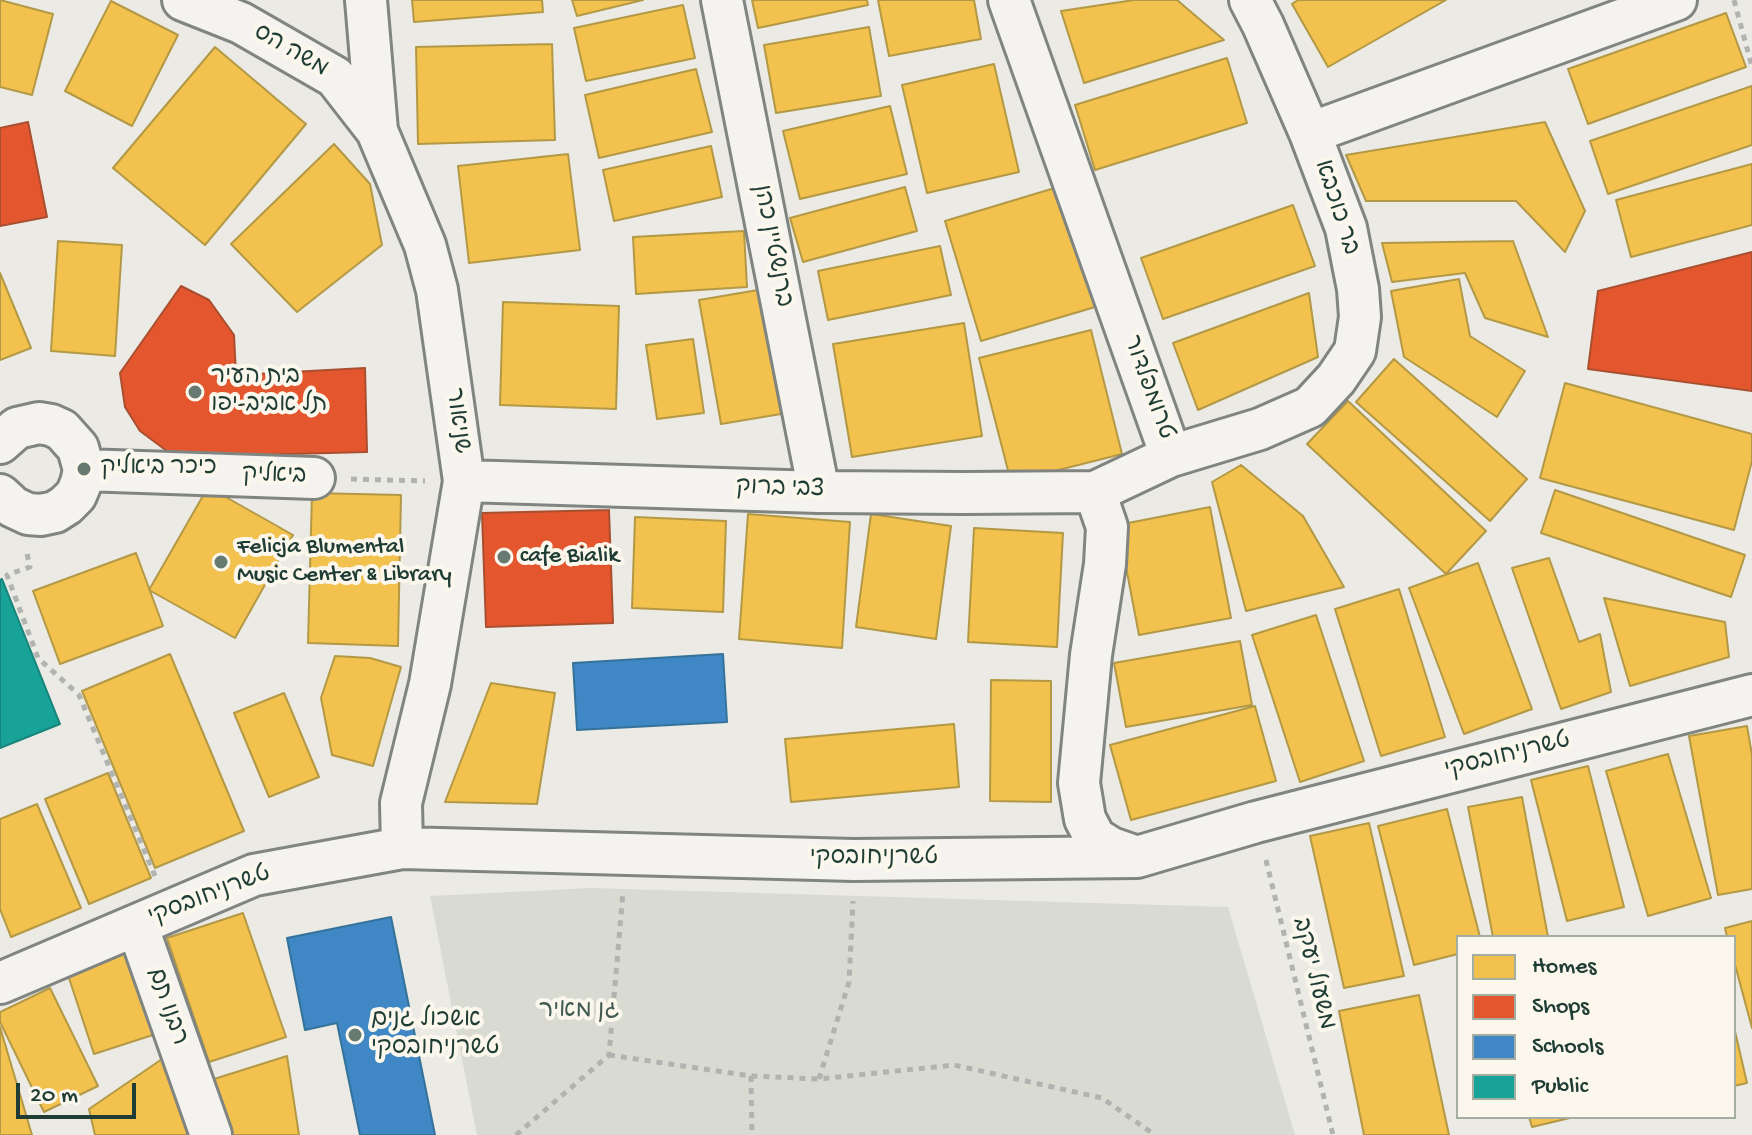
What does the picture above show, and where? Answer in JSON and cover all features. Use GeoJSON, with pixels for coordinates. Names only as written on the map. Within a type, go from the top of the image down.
{"type":"FeatureCollection","features":[{"type":"Feature","properties":{"kind":"street","name":"משה הס"},"geometry":{"type":"LineString","coordinates":[[183,0],[241,23],[335,77],[377,131]]}},
{"type":"Feature","properties":{"kind":"street","name":"שניאור"},"geometry":{"type":"LineString","coordinates":[[366,0],[377,131],[425,245],[437,290],[464,481],[430,684],[401,803],[402,848]]}},
{"type":"Feature","properties":{"kind":"street","name":"ברנשטיין כהן"},"geometry":{"type":"LineString","coordinates":[[722,0],[819,492]]}},
{"type":"Feature","properties":{"kind":"street","name":"טרומפלדור"},"geometry":{"type":"LineString","coordinates":[[1009,0],[1171,456],[1095,492]]}},
{"type":"Feature","properties":{"kind":"street","name":"בר כוכבא"},"geometry":{"type":"LineString","coordinates":[[1171,456],[1260,429],[1310,407],[1336,379],[1355,351],[1360,317],[1358,289],[1346,228],[1310,133],[1250,0]]}},
{"type":"Feature","properties":{"kind":"street","name":"בר כוכבא"},"geometry":{"type":"LineString","coordinates":[[1310,133],[1676,0]]}},
{"type":"Feature","properties":{"kind":"street"},"geometry":{"type":"LineString","coordinates":[[0,443],[17,428],[39,423],[51,425],[62,430],[78,448],[84,470],[76,495],[55,512],[28,514],[6,501]]}},
{"type":"Feature","properties":{"kind":"street","name":"ביאליק"},"geometry":{"type":"LineString","coordinates":[[84,470],[314,478]]}},
{"type":"Feature","properties":{"kind":"street","name":"צבי ברוק"},"geometry":{"type":"LineString","coordinates":[[464,481],[819,492],[1095,492]]}},
{"type":"Feature","properties":{"kind":"street"},"geometry":{"type":"LineString","coordinates":[[1095,492],[1107,527],[1105,564],[1091,655],[1079,783],[1085,819],[1095,838],[1111,848],[1137,857]]}},
{"type":"Feature","properties":{"kind":"street","name":"טשרניחובסקי"},"geometry":{"type":"LineString","coordinates":[[0,983],[254,875],[402,848],[854,860],[1137,857],[1256,822],[1752,695]]}},
{"type":"Feature","properties":{"kind":"street","name":"רבנו תם"},"geometry":{"type":"LineString","coordinates":[[153,918],[211,1135]]}},
{"type":"Feature","properties":{"kind":"path"},"geometry":{"type":"LineString","coordinates":[[1734,0],[1752,67]]}},
{"type":"Feature","properties":{"kind":"path","name":"ביאליק"},"geometry":{"type":"LineString","coordinates":[[314,478],[464,481]]}},
{"type":"Feature","properties":{"kind":"path"},"geometry":{"type":"LineString","coordinates":[[6,501],[30,567],[7,575],[38,658],[79,695],[153,918]]}},
{"type":"Feature","properties":{"kind":"path","name":"משעול יעקב"},"geometry":{"type":"LineString","coordinates":[[1256,822],[1333,1135]]}},
{"type":"Feature","properties":{"kind":"path"},"geometry":{"type":"LineString","coordinates":[[516,1135],[609,1055],[626,853]]}},
{"type":"Feature","properties":{"kind":"path"},"geometry":{"type":"LineString","coordinates":[[819,1079],[849,982],[854,860]]}},
{"type":"Feature","properties":{"kind":"path"},"geometry":{"type":"LineString","coordinates":[[609,1055],[751,1076],[819,1079],[954,1065],[1102,1098],[1155,1135]]}},
{"type":"Feature","properties":{"kind":"path"},"geometry":{"type":"LineString","coordinates":[[751,1076],[752,1135]]}},
{"type":"Feature","properties":{"kind":"green space","name":"גן מאיר"},"geometry":{"type":"Polygon","coordinates":[[[591,888],[1228,907],[1295,1135],[477,1135],[430,896],[591,888]]]}},
{"type":"Feature","properties":{"kind":"building: Homes"},"geometry":{"type":"Polygon","coordinates":[[[0,0],[53,14],[32,95],[0,87],[0,0]]]}},
{"type":"Feature","properties":{"kind":"building: Homes"},"geometry":{"type":"Polygon","coordinates":[[[412,0],[542,0],[543,12],[414,22],[412,0]]]}},
{"type":"Feature","properties":{"kind":"building: Homes"},"geometry":{"type":"Polygon","coordinates":[[[572,0],[643,0],[577,16],[572,0]]]}},
{"type":"Feature","properties":{"kind":"building: Homes"},"geometry":{"type":"Polygon","coordinates":[[[752,0],[867,0],[868,5],[758,28],[752,0]]]}},
{"type":"Feature","properties":{"kind":"building: Homes"},"geometry":{"type":"Polygon","coordinates":[[[878,0],[974,0],[981,39],[889,56],[878,0]]]}},
{"type":"Feature","properties":{"kind":"building: Homes"},"geometry":{"type":"Polygon","coordinates":[[[1134,0],[1177,0],[1224,40],[1084,83],[1061,11],[1134,0]]]}},
{"type":"Feature","properties":{"kind":"building: Homes"},"geometry":{"type":"Polygon","coordinates":[[[1298,0],[1446,0],[1328,67],[1292,4],[1298,0]]]}},
{"type":"Feature","properties":{"kind":"building: Homes"},"geometry":{"type":"Polygon","coordinates":[[[111,1],[178,35],[132,126],[65,91],[111,1]]]}},
{"type":"Feature","properties":{"kind":"building: Homes"},"geometry":{"type":"Polygon","coordinates":[[[683,5],[695,58],[586,81],[574,28],[683,5]]]}},
{"type":"Feature","properties":{"kind":"building: Homes"},"geometry":{"type":"Polygon","coordinates":[[[1726,13],[1746,67],[1588,124],[1568,69],[1726,13]]]}},
{"type":"Feature","properties":{"kind":"building: Homes"},"geometry":{"type":"Polygon","coordinates":[[[869,27],[881,96],[776,113],[764,45],[869,27]]]}},
{"type":"Feature","properties":{"kind":"building: Homes"},"geometry":{"type":"Polygon","coordinates":[[[552,44],[555,140],[418,144],[416,47],[552,44]]]}},
{"type":"Feature","properties":{"kind":"building: Homes"},"geometry":{"type":"Polygon","coordinates":[[[215,47],[306,124],[205,245],[113,168],[215,47]]]}},
{"type":"Feature","properties":{"kind":"building: Homes"},"geometry":{"type":"Polygon","coordinates":[[[1227,58],[1247,123],[1095,170],[1075,105],[1227,58]]]}},
{"type":"Feature","properties":{"kind":"building: Homes"},"geometry":{"type":"Polygon","coordinates":[[[994,64],[1019,172],[927,193],[902,85],[994,64]]]}},
{"type":"Feature","properties":{"kind":"building: Homes"},"geometry":{"type":"Polygon","coordinates":[[[696,69],[712,132],[599,158],[585,95],[696,69]]]}},
{"type":"Feature","properties":{"kind":"building: Homes"},"geometry":{"type":"Polygon","coordinates":[[[1752,86],[1752,145],[1608,194],[1590,141],[1752,86]]]}},
{"type":"Feature","properties":{"kind":"building: Homes"},"geometry":{"type":"Polygon","coordinates":[[[890,106],[907,174],[800,199],[783,131],[890,106]]]}},
{"type":"Feature","properties":{"kind":"building: Homes"},"geometry":{"type":"Polygon","coordinates":[[[1545,122],[1585,211],[1565,252],[1516,201],[1366,201],[1346,155],[1545,122]]]}},
{"type":"Feature","properties":{"kind":"building: Homes"},"geometry":{"type":"Polygon","coordinates":[[[334,144],[370,184],[382,245],[297,312],[231,244],[334,144]]]}},
{"type":"Feature","properties":{"kind":"building: Homes"},"geometry":{"type":"Polygon","coordinates":[[[711,146],[722,197],[614,221],[603,170],[711,146]]]}},
{"type":"Feature","properties":{"kind":"building: Homes"},"geometry":{"type":"Polygon","coordinates":[[[568,154],[580,250],[469,263],[458,166],[568,154]]]}},
{"type":"Feature","properties":{"kind":"building: Homes"},"geometry":{"type":"Polygon","coordinates":[[[1752,164],[1752,225],[1631,257],[1616,200],[1752,164]]]}},
{"type":"Feature","properties":{"kind":"building: Homes"},"geometry":{"type":"Polygon","coordinates":[[[905,187],[917,231],[803,262],[790,218],[905,187]]]}},
{"type":"Feature","properties":{"kind":"building: Homes"},"geometry":{"type":"Polygon","coordinates":[[[1058,187],[1095,307],[981,341],[945,221],[1058,187]]]}},
{"type":"Feature","properties":{"kind":"building: Homes"},"geometry":{"type":"Polygon","coordinates":[[[1293,205],[1315,266],[1163,319],[1141,258],[1293,205]]]}},
{"type":"Feature","properties":{"kind":"building: Homes"},"geometry":{"type":"Polygon","coordinates":[[[744,231],[747,287],[636,294],[633,237],[744,231]]]}},
{"type":"Feature","properties":{"kind":"building: Homes"},"geometry":{"type":"Polygon","coordinates":[[[58,241],[122,245],[115,356],[51,351],[58,241]]]}},
{"type":"Feature","properties":{"kind":"building: Homes"},"geometry":{"type":"Polygon","coordinates":[[[1513,241],[1548,337],[1485,318],[1465,273],[1392,282],[1382,243],[1513,241]]]}},
{"type":"Feature","properties":{"kind":"building: Homes"},"geometry":{"type":"Polygon","coordinates":[[[940,246],[951,295],[828,320],[818,271],[940,246]]]}},
{"type":"Feature","properties":{"kind":"building: Homes"},"geometry":{"type":"Polygon","coordinates":[[[0,273],[31,348],[0,360],[0,273]]]}},
{"type":"Feature","properties":{"kind":"building: Homes"},"geometry":{"type":"Polygon","coordinates":[[[1459,279],[1470,336],[1525,371],[1497,417],[1404,357],[1391,291],[1459,279]]]}},
{"type":"Feature","properties":{"kind":"building: Homes"},"geometry":{"type":"Polygon","coordinates":[[[758,290],[781,414],[721,424],[699,300],[758,290]]]}},
{"type":"Feature","properties":{"kind":"building: Homes"},"geometry":{"type":"Polygon","coordinates":[[[1309,293],[1318,357],[1198,410],[1173,343],[1309,293]]]}},
{"type":"Feature","properties":{"kind":"building: Homes"},"geometry":{"type":"Polygon","coordinates":[[[503,302],[619,306],[616,409],[500,405],[503,302]]]}},
{"type":"Feature","properties":{"kind":"building: Homes"},"geometry":{"type":"Polygon","coordinates":[[[964,323],[982,436],[852,457],[833,344],[964,323]]]}},
{"type":"Feature","properties":{"kind":"building: Homes"},"geometry":{"type":"Polygon","coordinates":[[[1091,330],[1122,454],[1011,482],[979,358],[1091,330]]]}},
{"type":"Feature","properties":{"kind":"building: Homes"},"geometry":{"type":"Polygon","coordinates":[[[693,339],[704,413],[657,419],[646,345],[693,339]]]}},
{"type":"Feature","properties":{"kind":"building: Homes"},"geometry":{"type":"Polygon","coordinates":[[[1394,359],[1527,479],[1490,521],[1356,402],[1394,359]]]}},
{"type":"Feature","properties":{"kind":"building: Homes"},"geometry":{"type":"Polygon","coordinates":[[[1565,383],[1752,434],[1752,461],[1734,530],[1540,478],[1565,383]]]}},
{"type":"Feature","properties":{"kind":"building: Homes"},"geometry":{"type":"Polygon","coordinates":[[[1348,401],[1486,531],[1446,574],[1307,444],[1348,401]]]}},
{"type":"Feature","properties":{"kind":"building: Homes"},"geometry":{"type":"Polygon","coordinates":[[[1241,465],[1303,516],[1344,587],[1246,611],[1212,482],[1241,465]]]}},
{"type":"Feature","properties":{"kind":"building: Homes","name":"Felicja Blumental Music Center & Library"},"geometry":{"type":"Polygon","coordinates":[[[208,487],[293,535],[235,638],[149,590],[208,487]]]}},
{"type":"Feature","properties":{"kind":"building: Homes"},"geometry":{"type":"Polygon","coordinates":[[[1555,490],[1745,555],[1731,597],[1541,533],[1555,490]]]}},
{"type":"Feature","properties":{"kind":"building: Homes"},"geometry":{"type":"Polygon","coordinates":[[[312,493],[401,495],[398,646],[308,643],[312,493]]]}},
{"type":"Feature","properties":{"kind":"building: Homes"},"geometry":{"type":"Polygon","coordinates":[[[1210,507],[1231,618],[1139,635],[1118,525],[1210,507]]]}},
{"type":"Feature","properties":{"kind":"building: Homes"},"geometry":{"type":"Polygon","coordinates":[[[748,514],[850,522],[842,648],[739,639],[748,514]]]}},
{"type":"Feature","properties":{"kind":"building: Homes"},"geometry":{"type":"Polygon","coordinates":[[[871,514],[951,526],[936,639],[856,627],[871,514]]]}},
{"type":"Feature","properties":{"kind":"building: Homes"},"geometry":{"type":"Polygon","coordinates":[[[635,517],[726,521],[723,612],[632,608],[635,517]]]}},
{"type":"Feature","properties":{"kind":"building: Homes"},"geometry":{"type":"Polygon","coordinates":[[[974,528],[1063,533],[1057,647],[968,642],[974,528]]]}},
{"type":"Feature","properties":{"kind":"building: Homes"},"geometry":{"type":"Polygon","coordinates":[[[136,553],[163,626],[60,664],[33,591],[136,553]]]}},
{"type":"Feature","properties":{"kind":"building: Homes"},"geometry":{"type":"Polygon","coordinates":[[[1549,558],[1579,642],[1600,634],[1611,692],[1561,709],[1512,568],[1549,558]]]}},
{"type":"Feature","properties":{"kind":"building: Homes"},"geometry":{"type":"Polygon","coordinates":[[[1478,563],[1532,709],[1464,734],[1409,588],[1478,563]]]}},
{"type":"Feature","properties":{"kind":"building: Homes"},"geometry":{"type":"Polygon","coordinates":[[[1399,589],[1445,737],[1381,756],[1335,609],[1399,589]]]}},
{"type":"Feature","properties":{"kind":"building: Homes"},"geometry":{"type":"Polygon","coordinates":[[[1604,598],[1725,622],[1729,657],[1630,686],[1604,598]]]}},
{"type":"Feature","properties":{"kind":"building: Homes"},"geometry":{"type":"Polygon","coordinates":[[[1316,615],[1364,761],[1300,782],[1252,635],[1316,615]]]}},
{"type":"Feature","properties":{"kind":"building: Homes"},"geometry":{"type":"Polygon","coordinates":[[[1240,641],[1252,705],[1126,727],[1114,663],[1240,641]]]}},
{"type":"Feature","properties":{"kind":"building: Homes"},"geometry":{"type":"Polygon","coordinates":[[[170,654],[244,831],[155,868],[82,691],[170,654]]]}},
{"type":"Feature","properties":{"kind":"building: Homes"},"geometry":{"type":"Polygon","coordinates":[[[335,656],[370,658],[401,667],[373,766],[332,755],[321,698],[335,656]]]}},
{"type":"Feature","properties":{"kind":"building: Homes"},"geometry":{"type":"Polygon","coordinates":[[[991,680],[1051,681],[1051,802],[990,801],[991,680]]]}},
{"type":"Feature","properties":{"kind":"building: Homes"},"geometry":{"type":"Polygon","coordinates":[[[491,683],[555,693],[537,804],[445,802],[491,683]]]}},
{"type":"Feature","properties":{"kind":"building: Homes"},"geometry":{"type":"Polygon","coordinates":[[[284,693],[319,777],[269,797],[234,713],[284,693]]]}},
{"type":"Feature","properties":{"kind":"building: Homes"},"geometry":{"type":"Polygon","coordinates":[[[1255,706],[1276,781],[1131,820],[1110,745],[1255,706]]]}},
{"type":"Feature","properties":{"kind":"building: Homes"},"geometry":{"type":"Polygon","coordinates":[[[954,724],[959,787],[791,802],[785,739],[954,724]]]}},
{"type":"Feature","properties":{"kind":"building: Homes"},"geometry":{"type":"Polygon","coordinates":[[[1747,726],[1752,755],[1752,889],[1718,895],[1689,736],[1747,726]]]}},
{"type":"Feature","properties":{"kind":"building: Homes"},"geometry":{"type":"Polygon","coordinates":[[[1668,754],[1711,898],[1648,916],[1606,771],[1668,754]]]}},
{"type":"Feature","properties":{"kind":"building: Homes"},"geometry":{"type":"Polygon","coordinates":[[[1588,766],[1624,907],[1567,921],[1531,780],[1588,766]]]}},
{"type":"Feature","properties":{"kind":"building: Homes"},"geometry":{"type":"Polygon","coordinates":[[[108,773],[151,878],[89,904],[45,799],[108,773]]]}},
{"type":"Feature","properties":{"kind":"building: Homes"},"geometry":{"type":"Polygon","coordinates":[[[1522,797],[1548,935],[1493,935],[1468,807],[1522,797]]]}},
{"type":"Feature","properties":{"kind":"building: Homes"},"geometry":{"type":"Polygon","coordinates":[[[37,804],[81,908],[11,937],[0,909],[0,819],[37,804]]]}},
{"type":"Feature","properties":{"kind":"building: Homes"},"geometry":{"type":"Polygon","coordinates":[[[1447,809],[1479,935],[1456,935],[1456,954],[1414,965],[1378,826],[1447,809]]]}},
{"type":"Feature","properties":{"kind":"building: Homes"},"geometry":{"type":"Polygon","coordinates":[[[1369,823],[1404,976],[1344,988],[1310,836],[1369,823]]]}},
{"type":"Feature","properties":{"kind":"building: Homes"},"geometry":{"type":"Polygon","coordinates":[[[243,913],[286,1037],[209,1062],[167,938],[243,913]]]}},
{"type":"Feature","properties":{"kind":"building: Homes"},"geometry":{"type":"Polygon","coordinates":[[[1752,921],[1752,1028],[1736,968],[1736,935],[1727,935],[1725,928],[1752,921]]]}},
{"type":"Feature","properties":{"kind":"building: Homes"},"geometry":{"type":"Polygon","coordinates":[[[130,945],[159,1033],[94,1054],[65,966],[130,945]]]}},
{"type":"Feature","properties":{"kind":"building: Homes"},"geometry":{"type":"Polygon","coordinates":[[[50,988],[98,1086],[44,1112],[0,1022],[0,1012],[50,988]]]}},
{"type":"Feature","properties":{"kind":"building: Homes"},"geometry":{"type":"Polygon","coordinates":[[[1419,995],[1449,1135],[1364,1135],[1339,1011],[1419,995]]]}},
{"type":"Feature","properties":{"kind":"building: Homes"},"geometry":{"type":"Polygon","coordinates":[[[0,1027],[32,1135],[0,1135],[0,1027]]]}},
{"type":"Feature","properties":{"kind":"building: Homes"},"geometry":{"type":"Polygon","coordinates":[[[1736,1036],[1747,1083],[1736,1086],[1736,1036]]]}},
{"type":"Feature","properties":{"kind":"building: Homes"},"geometry":{"type":"Polygon","coordinates":[[[287,1056],[299,1135],[227,1135],[211,1080],[287,1056]]]}},
{"type":"Feature","properties":{"kind":"building: Homes"},"geometry":{"type":"Polygon","coordinates":[[[165,1057],[193,1132],[185,1135],[95,1135],[89,1109],[165,1057]]]}},
{"type":"Feature","properties":{"kind":"building: Homes"},"geometry":{"type":"Polygon","coordinates":[[[1530,1119],[1566,1119],[1532,1127],[1530,1119]]]}},
{"type":"Feature","properties":{"kind":"building: Shops"},"geometry":{"type":"Polygon","coordinates":[[[28,122],[47,217],[0,226],[0,128],[28,122]]]}},
{"type":"Feature","properties":{"kind":"building: Shops"},"geometry":{"type":"Polygon","coordinates":[[[1752,252],[1752,391],[1588,369],[1598,291],[1752,252]]]}},
{"type":"Feature","properties":{"kind":"building: Shops"},"geometry":{"type":"Polygon","coordinates":[[[181,286],[209,300],[234,335],[236,375],[365,368],[367,452],[175,457],[140,431],[125,407],[120,373],[181,286]]]}},
{"type":"Feature","properties":{"kind":"building: Shops"},"geometry":{"type":"Polygon","coordinates":[[[609,510],[613,623],[486,627],[482,513],[609,510]]]}},
{"type":"Feature","properties":{"kind":"building: Schools"},"geometry":{"type":"Polygon","coordinates":[[[723,654],[727,722],[577,730],[573,663],[723,654]]]}},
{"type":"Feature","properties":{"kind":"building: Schools","name":"אשכול גנים טשרניחובסקי"},"geometry":{"type":"Polygon","coordinates":[[[391,917],[435,1135],[360,1135],[337,1023],[305,1030],[287,938],[391,917]]]}},
{"type":"Feature","properties":{"kind":"building: Public"},"geometry":{"type":"Polygon","coordinates":[[[0,580],[60,724],[0,748],[0,580]]]}},
{"type":"Feature","properties":{"kind":"place","name":"בית העיר תל אביב-יפו"},"geometry":{"type":"Point","coordinates":[195,392]}},
{"type":"Feature","properties":{"kind":"place","name":"כיכר ביאליק"},"geometry":{"type":"Point","coordinates":[84,469]}},
{"type":"Feature","properties":{"kind":"place","name":"cafe Bialik"},"geometry":{"type":"Point","coordinates":[504,557]}},
{"type":"Feature","properties":{"kind":"place","name":"Felicja Blumental Music Center & Library"},"geometry":{"type":"Point","coordinates":[221,562]}},
{"type":"Feature","properties":{"kind":"place","name":"אשכול גנים טשרניחובסקי"},"geometry":{"type":"Point","coordinates":[355,1035]}}]}
